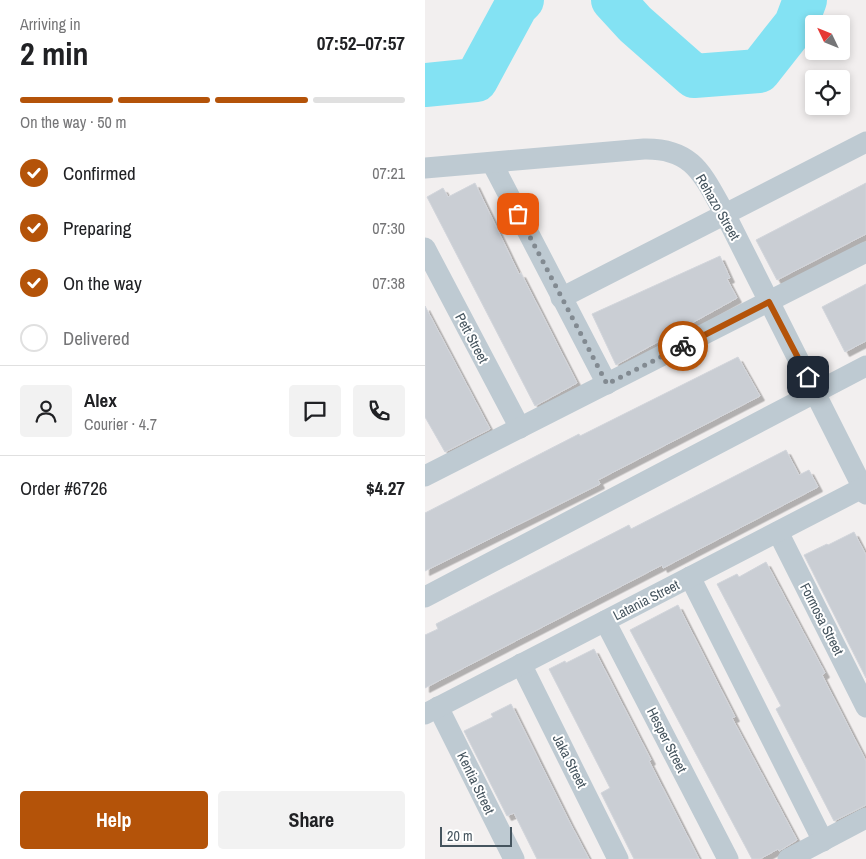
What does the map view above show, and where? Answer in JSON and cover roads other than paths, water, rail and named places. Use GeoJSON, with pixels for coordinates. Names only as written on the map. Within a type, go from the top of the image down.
{"type":"FeatureCollection","features":[{"type":"Feature","properties":{"kind":"street"},"geometry":{"type":"LineString","coordinates":[[561,298],[866,142]]}},
{"type":"Feature","properties":{"kind":"street","name":"Rehazo Street"},"geometry":{"type":"LineString","coordinates":[[425,168],[661,148],[680,154],[704,178],[725,214],[865,489]]}},
{"type":"Feature","properties":{"kind":"street"},"geometry":{"type":"LineString","coordinates":[[492,163],[607,384]]}},
{"type":"Feature","properties":{"kind":"street","name":"Pett Street"},"geometry":{"type":"LineString","coordinates":[[425,248],[520,428]]}},
{"type":"Feature","properties":{"kind":"street"},"geometry":{"type":"LineString","coordinates":[[428,469],[520,428],[866,252]]}},
{"type":"Feature","properties":{"kind":"street"},"geometry":{"type":"LineString","coordinates":[[425,597],[866,366]]}},
{"type":"Feature","properties":{"kind":"street","name":"Latania Street"},"geometry":{"type":"LineString","coordinates":[[432,710],[865,489]]}},
{"type":"Feature","properties":{"kind":"street","name":"Formosa Street"},"geometry":{"type":"LineString","coordinates":[[778,532],[866,707]]}},
{"type":"Feature","properties":{"kind":"street"},"geometry":{"type":"LineString","coordinates":[[690,577],[823,841]]}},
{"type":"Feature","properties":{"kind":"street","name":"Hesper Street"},"geometry":{"type":"LineString","coordinates":[[605,621],[728,859]]}},
{"type":"Feature","properties":{"kind":"street","name":"Jaka Street"},"geometry":{"type":"LineString","coordinates":[[521,664],[618,859]]}},
{"type":"Feature","properties":{"kind":"street","name":"Kentia Street"},"geometry":{"type":"LineString","coordinates":[[432,710],[514,859]]}},
{"type":"Feature","properties":{"kind":"street"},"geometry":{"type":"LineString","coordinates":[[788,859],[866,818]]}},
{"type":"Feature","properties":{"kind":"waterway"},"geometry":{"type":"LineString","coordinates":[[425,85],[476,80],[516,6],[522,0]]}},
{"type":"Feature","properties":{"kind":"waterway"},"geometry":{"type":"LineString","coordinates":[[613,0],[635,24],[694,76],[759,71],[796,24],[805,0]]}}]}
